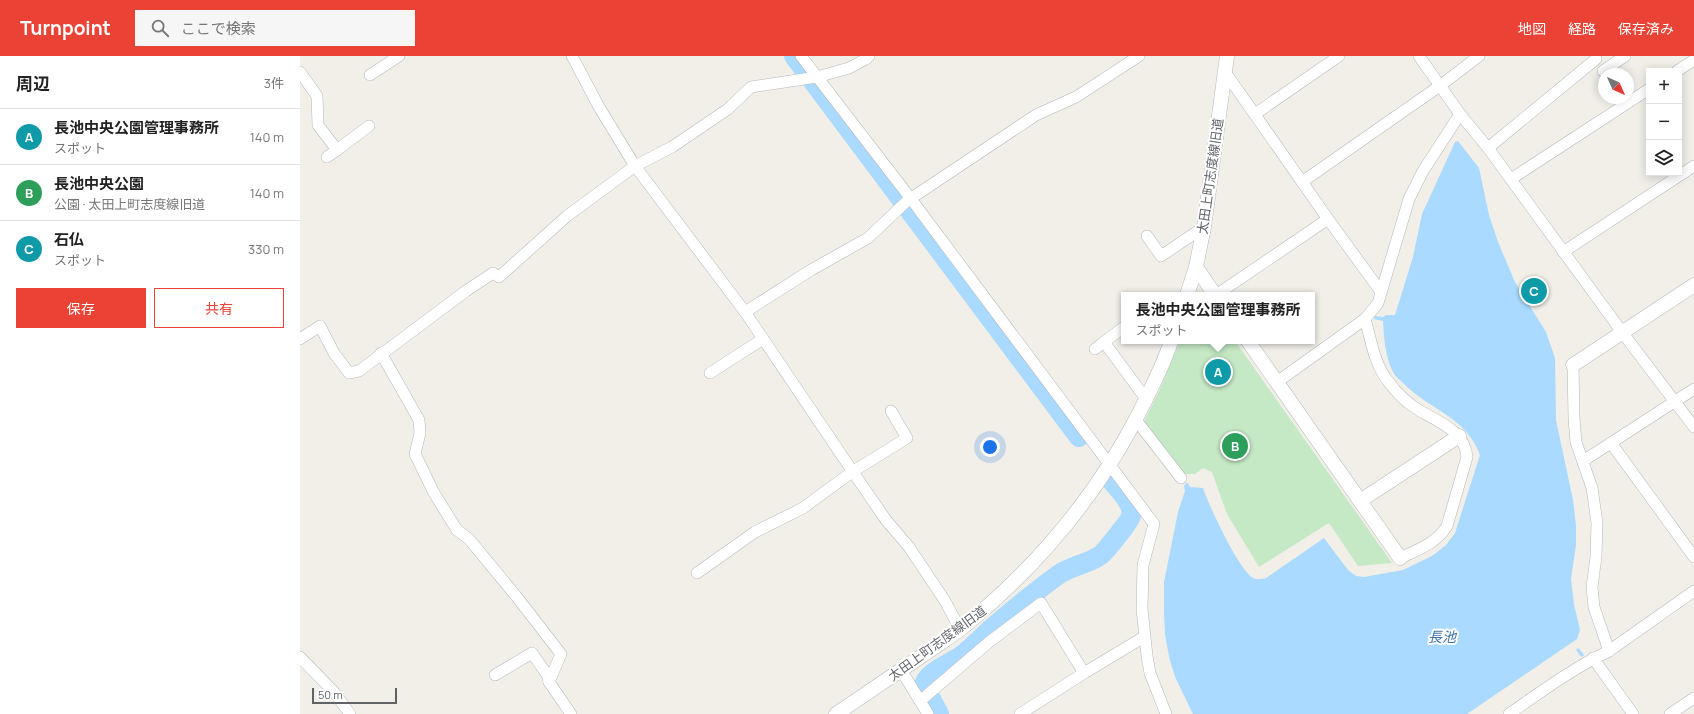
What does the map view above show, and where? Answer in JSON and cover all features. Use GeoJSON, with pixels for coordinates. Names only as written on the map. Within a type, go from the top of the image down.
{"type":"FeatureCollection","features":[{"type":"Feature","properties":{"kind":"street"},"geometry":{"type":"LineString","coordinates":[[370,75],[399,56]]}},
{"type":"Feature","properties":{"kind":"street"},"geometry":{"type":"LineString","coordinates":[[572,56],[599,107],[635,166],[745,312],[852,472],[886,520],[909,547],[945,601],[960,629]]}},
{"type":"Feature","properties":{"kind":"street"},"geometry":{"type":"LineString","coordinates":[[801,56],[906,203],[1110,465],[1154,524],[1144,565],[1142,609],[1144,637],[1150,673],[1166,714]]}},
{"type":"Feature","properties":{"kind":"street"},"geometry":{"type":"LineString","coordinates":[[300,339],[320,326],[334,353],[349,372],[359,371],[381,353],[493,273],[499,277],[566,216],[635,166],[672,147],[728,109],[751,87],[817,77],[849,68],[866,60],[869,56]]}},
{"type":"Feature","properties":{"kind":"street"},"geometry":{"type":"LineString","coordinates":[[745,312],[811,270],[868,238],[906,203],[1036,115],[1076,97],[1139,56]]}},
{"type":"Feature","properties":{"kind":"street","name":"太田上町志度線旧道"},"geometry":{"type":"LineString","coordinates":[[1188,292],[1196,267],[1204,227],[1227,56]]}},
{"type":"Feature","properties":{"kind":"street"},"geometry":{"type":"LineString","coordinates":[[1255,114],[1339,56]]}},
{"type":"Feature","properties":{"kind":"street"},"geometry":{"type":"LineString","coordinates":[[1420,56],[1460,114],[1488,148],[1622,332],[1694,427]]}},
{"type":"Feature","properties":{"kind":"street"},"geometry":{"type":"LineString","coordinates":[[1302,182],[1441,86],[1479,56]]}},
{"type":"Feature","properties":{"kind":"street"},"geometry":{"type":"LineString","coordinates":[[1609,68],[1625,56]]}},
{"type":"Feature","properties":{"kind":"street"},"geometry":{"type":"LineString","coordinates":[[1488,148],[1595,58],[1601,68]]}},
{"type":"Feature","properties":{"kind":"street"},"geometry":{"type":"LineString","coordinates":[[1682,68],[1694,60]]}},
{"type":"Feature","properties":{"kind":"street"},"geometry":{"type":"LineString","coordinates":[[300,72],[317,96],[318,125],[337,150]]}},
{"type":"Feature","properties":{"kind":"street"},"geometry":{"type":"LineString","coordinates":[[1225,72],[1381,292]]}},
{"type":"Feature","properties":{"kind":"street"},"geometry":{"type":"LineString","coordinates":[[1634,96],[1646,90]]}},
{"type":"Feature","properties":{"kind":"street"},"geometry":{"type":"LineString","coordinates":[[1511,179],[1620,104]]}},
{"type":"Feature","properties":{"kind":"street"},"geometry":{"type":"LineString","coordinates":[[1277,382],[1365,319],[1378,303],[1409,199],[1423,171],[1460,114]]}},
{"type":"Feature","properties":{"kind":"street"},"geometry":{"type":"LineString","coordinates":[[327,157],[369,126]]}},
{"type":"Feature","properties":{"kind":"street"},"geometry":{"type":"LineString","coordinates":[[1563,252],[1694,166]]}},
{"type":"Feature","properties":{"kind":"street"},"geometry":{"type":"LineString","coordinates":[[1220,292],[1328,219]]}},
{"type":"Feature","properties":{"kind":"street"},"geometry":{"type":"LineString","coordinates":[[1147,236],[1162,256],[1204,227]]}},
{"type":"Feature","properties":{"kind":"street"},"geometry":{"type":"LineString","coordinates":[[1196,267],[1214,292]]}},
{"type":"Feature","properties":{"kind":"street"},"geometry":{"type":"LineString","coordinates":[[1609,651],[1594,607],[1592,587],[1596,557],[1597,523],[1592,488],[1576,442],[1573,365],[1694,285]]}},
{"type":"Feature","properties":{"kind":"street"},"geometry":{"type":"LineString","coordinates":[[1250,344],[1400,558],[1432,542],[1443,533],[1447,526],[1467,457],[1466,448],[1459,436],[1448,426],[1416,408],[1387,381],[1381,371],[1365,319]]}},
{"type":"Feature","properties":{"kind":"street"},"geometry":{"type":"LineString","coordinates":[[1121,329],[1100,345],[1146,399]]}},
{"type":"Feature","properties":{"kind":"street"},"geometry":{"type":"LineString","coordinates":[[710,373],[763,339]]}},
{"type":"Feature","properties":{"kind":"street","name":"太田上町志度線旧道"},"geometry":{"type":"LineString","coordinates":[[836,714],[960,629],[1020,577],[1054,540],[1110,465],[1136,420],[1166,358],[1170,344]]}},
{"type":"Feature","properties":{"kind":"street"},"geometry":{"type":"LineString","coordinates":[[381,353],[419,420],[420,433],[415,454],[434,492],[457,530],[469,539],[561,654],[549,682]]}},
{"type":"Feature","properties":{"kind":"street"},"geometry":{"type":"LineString","coordinates":[[1583,462],[1694,390]]}},
{"type":"Feature","properties":{"kind":"street"},"geometry":{"type":"LineString","coordinates":[[697,572],[755,532],[803,508],[852,472],[907,438],[891,412]]}},
{"type":"Feature","properties":{"kind":"street"},"geometry":{"type":"LineString","coordinates":[[1136,420],[1181,478]]}},
{"type":"Feature","properties":{"kind":"street"},"geometry":{"type":"LineString","coordinates":[[1360,501],[1459,436]]}},
{"type":"Feature","properties":{"kind":"street"},"geometry":{"type":"LineString","coordinates":[[1611,443],[1694,557]]}},
{"type":"Feature","properties":{"kind":"street"},"geometry":{"type":"LineString","coordinates":[[1509,714],[1558,680],[1593,658],[1609,651],[1694,592]]}},
{"type":"Feature","properties":{"kind":"street"},"geometry":{"type":"LineString","coordinates":[[925,697],[989,642],[1041,603],[1084,673]]}},
{"type":"Feature","properties":{"kind":"street"},"geometry":{"type":"LineString","coordinates":[[1020,714],[1144,637]]}},
{"type":"Feature","properties":{"kind":"street"},"geometry":{"type":"LineString","coordinates":[[495,676],[532,653],[548,676],[549,682],[571,714]]}},
{"type":"Feature","properties":{"kind":"street"},"geometry":{"type":"LineString","coordinates":[[300,656],[334,692],[350,714]]}},
{"type":"Feature","properties":{"kind":"street"},"geometry":{"type":"LineString","coordinates":[[1593,658],[1633,714]]}},
{"type":"Feature","properties":{"kind":"street"},"geometry":{"type":"LineString","coordinates":[[901,670],[925,697],[928,714]]}},
{"type":"Feature","properties":{"kind":"street"},"geometry":{"type":"LineString","coordinates":[[1670,714],[1694,698]]}},
{"type":"Feature","properties":{"kind":"green space"},"geometry":{"type":"Polygon","coordinates":[[[1179,344],[1237,344],[1392,563],[1358,566],[1329,523],[1259,567],[1227,514],[1212,472],[1203,468],[1195,474],[1181,474],[1143,424],[1160,389],[1179,344]]]}},
{"type":"Feature","properties":{"kind":"water","name":"長池"},"geometry":{"type":"Polygon","coordinates":[[[1458,141],[1479,168],[1489,215],[1498,242],[1515,282],[1546,332],[1555,358],[1556,420],[1573,500],[1576,525],[1576,545],[1571,579],[1574,604],[1580,630],[1577,639],[1467,714],[1193,714],[1176,679],[1170,661],[1165,635],[1164,612],[1164,582],[1178,512],[1185,491],[1184,486],[1187,482],[1190,487],[1203,488],[1211,509],[1233,551],[1247,573],[1256,579],[1266,578],[1324,538],[1348,570],[1356,576],[1364,577],[1403,570],[1432,556],[1446,545],[1455,533],[1480,455],[1474,442],[1466,431],[1446,414],[1413,392],[1395,375],[1390,366],[1384,340],[1383,321],[1374,319],[1375,316],[1383,317],[1386,315],[1395,315],[1413,257],[1422,214],[1455,142],[1458,141]]]}},
{"type":"Feature","properties":{"kind":"waterway"},"geometry":{"type":"LineString","coordinates":[[794,56],[1079,437]]}},
{"type":"Feature","properties":{"kind":"waterway"},"geometry":{"type":"LineString","coordinates":[[939,714],[924,686],[925,681],[939,669],[965,653],[1008,614],[1058,575],[1102,554],[1123,529],[1131,516],[1130,506],[1125,496],[1111,480]]}},
{"type":"Feature","properties":{"kind":"waterway"},"geometry":{"type":"LineString","coordinates":[[1578,650],[1582,655]]}},
{"type":"Feature","properties":{"kind":"place","name":"石仏"},"geometry":{"type":"Point","coordinates":[1534,291]}},
{"type":"Feature","properties":{"kind":"place","name":"長池中央公園管理事務所"},"geometry":{"type":"Point","coordinates":[1218,372]}},
{"type":"Feature","properties":{"kind":"place","name":"長池中央公園"},"geometry":{"type":"Point","coordinates":[1235,446]}}]}
